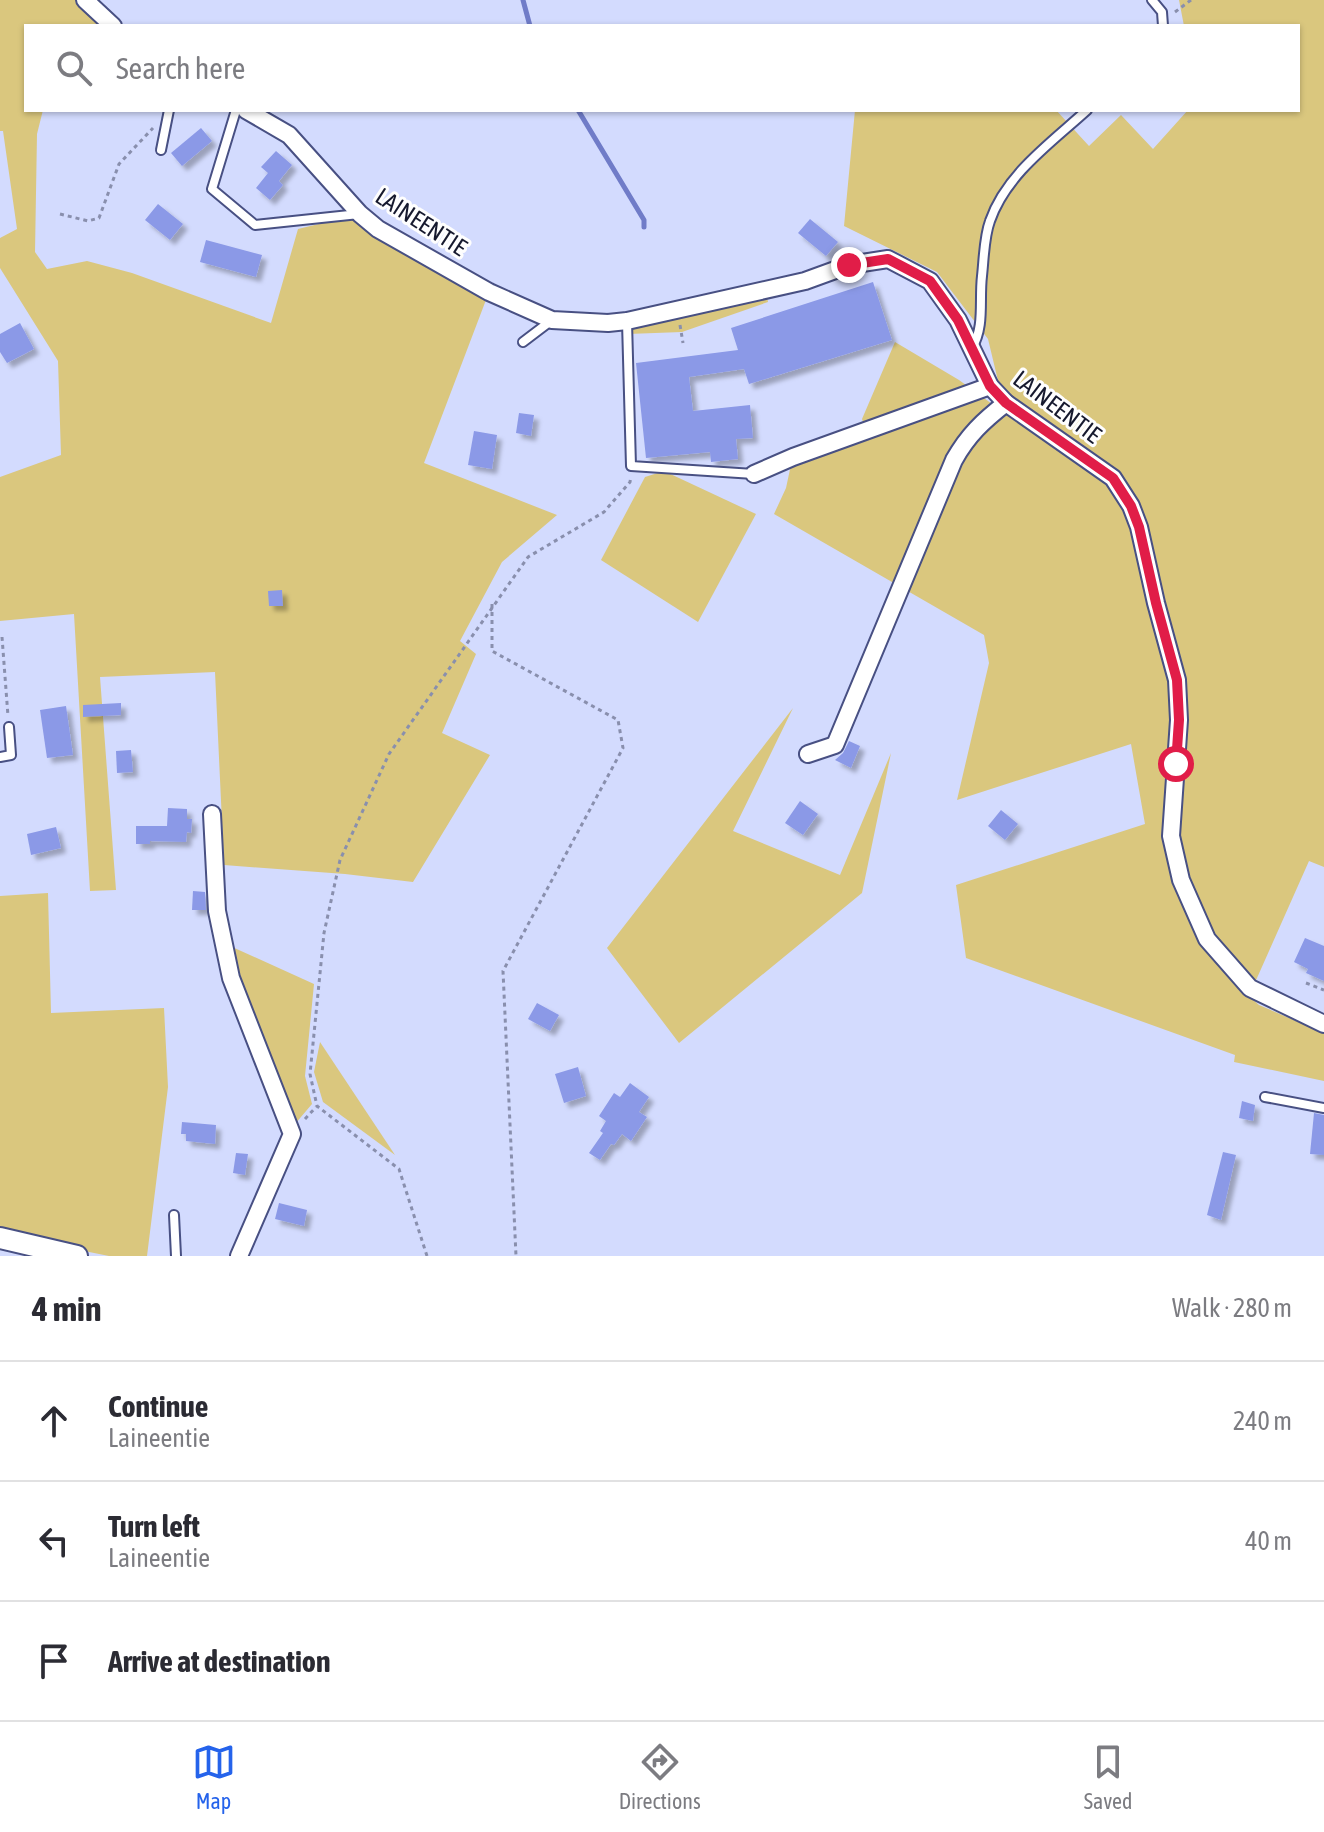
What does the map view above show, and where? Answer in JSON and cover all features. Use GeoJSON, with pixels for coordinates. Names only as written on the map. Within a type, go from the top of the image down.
{"type":"FeatureCollection","features":[{"type":"Feature","properties":{"kind":"street"},"geometry":{"type":"LineString","coordinates":[[85,0],[111,24]]}},
{"type":"Feature","properties":{"kind":"street","name":"LAINEENTIE"},"geometry":{"type":"LineString","coordinates":[[249,112],[289,135],[360,214],[378,229],[489,292],[552,320],[627,321],[805,281],[849,265],[888,259],[930,281],[958,320],[990,386],[1006,403],[1113,478],[1131,506],[1177,680],[1179,720],[1171,836],[1173,856],[1207,939],[1250,988],[1324,1024]]}},
{"type":"Feature","properties":{"kind":"street"},"geometry":{"type":"LineString","coordinates":[[754,474],[990,386]]}},
{"type":"Feature","properties":{"kind":"street"},"geometry":{"type":"LineString","coordinates":[[808,754],[835,745],[954,460],[965,439],[1006,403]]}},
{"type":"Feature","properties":{"kind":"street"},"geometry":{"type":"LineString","coordinates":[[212,814],[217,911],[231,978],[292,1134],[239,1256]]}},
{"type":"Feature","properties":{"kind":"street"},"geometry":{"type":"LineString","coordinates":[[0,1238],[77,1256]]}},
{"type":"Feature","properties":{"kind":"lane"},"geometry":{"type":"LineString","coordinates":[[1152,0],[1162,12],[1163,23]]}},
{"type":"Feature","properties":{"kind":"lane"},"geometry":{"type":"LineString","coordinates":[[161,150],[169,112]]}},
{"type":"Feature","properties":{"kind":"lane"},"geometry":{"type":"LineString","coordinates":[[235,112],[212,189],[255,225],[360,214]]}},
{"type":"Feature","properties":{"kind":"lane"},"geometry":{"type":"LineString","coordinates":[[972,348],[979,336],[989,222],[1002,194],[1021,171],[1085,112]]}},
{"type":"Feature","properties":{"kind":"lane"},"geometry":{"type":"LineString","coordinates":[[523,342],[552,320]]}},
{"type":"Feature","properties":{"kind":"lane"},"geometry":{"type":"LineString","coordinates":[[627,321],[631,466],[754,474]]}},
{"type":"Feature","properties":{"kind":"lane"},"geometry":{"type":"LineString","coordinates":[[0,757],[11,755],[9,727]]}},
{"type":"Feature","properties":{"kind":"lane"},"geometry":{"type":"LineString","coordinates":[[1265,1097],[1324,1108]]}},
{"type":"Feature","properties":{"kind":"lane"},"geometry":{"type":"LineString","coordinates":[[174,1215],[176,1256]]}},
{"type":"Feature","properties":{"kind":"path"},"geometry":{"type":"LineString","coordinates":[[1163,23],[1191,0]]}},
{"type":"Feature","properties":{"kind":"path"},"geometry":{"type":"LineString","coordinates":[[60,214],[88,221],[99,218],[119,164],[167,112]]}},
{"type":"Feature","properties":{"kind":"path"},"geometry":{"type":"LineString","coordinates":[[427,1256],[399,1169],[317,1106],[310,1074],[324,933],[340,860],[389,754],[492,604],[528,557],[604,512],[630,482],[631,466]]}},
{"type":"Feature","properties":{"kind":"path"},"geometry":{"type":"LineString","coordinates":[[492,604],[492,651],[618,720],[623,748],[503,971],[516,1256]]}},
{"type":"Feature","properties":{"kind":"path"},"geometry":{"type":"LineString","coordinates":[[2,637],[9,727]]}},
{"type":"Feature","properties":{"kind":"path"},"geometry":{"type":"LineString","coordinates":[[1306,983],[1324,990]]}},
{"type":"Feature","properties":{"kind":"shaded area"},"geometry":{"type":"Polygon","coordinates":[[[0,0],[85,0],[105,21],[97,24],[24,24],[24,112],[42,112],[37,134],[35,252],[47,269],[87,261],[132,273],[271,323],[298,229],[360,214],[489,292],[424,463],[557,515],[502,562],[460,641],[476,654],[442,733],[490,755],[413,882],[224,865],[215,672],[100,677],[116,890],[90,891],[74,614],[0,621],[0,477],[61,455],[58,361],[0,268],[0,238],[17,229],[3,131],[0,131],[0,0]]]}},
{"type":"Feature","properties":{"kind":"shaded area"},"geometry":{"type":"Polygon","coordinates":[[[1179,0],[1324,0],[1324,867],[1309,861],[1249,996],[1259,1005],[1324,1033],[1324,1081],[1234,1062],[1235,1055],[966,958],[956,885],[1145,824],[1131,744],[957,800],[989,663],[984,635],[774,514],[786,488],[792,460],[868,437],[862,419],[895,342],[959,380],[1006,414],[988,339],[937,272],[844,226],[855,112],[1058,112],[1089,146],[1121,115],[1153,149],[1186,112],[1300,112],[1300,24],[1184,24],[1179,0]]]}},
{"type":"Feature","properties":{"kind":"shaded area"},"geometry":{"type":"Polygon","coordinates":[[[765,288],[768,302],[682,332],[628,334],[627,321],[765,288]]]}},
{"type":"Feature","properties":{"kind":"shaded area"},"geometry":{"type":"Polygon","coordinates":[[[664,471],[756,514],[698,622],[601,560],[645,477],[664,471]]]}},
{"type":"Feature","properties":{"kind":"shaded area"},"geometry":{"type":"Polygon","coordinates":[[[793,708],[733,831],[840,875],[891,753],[862,893],[679,1043],[607,948],[793,708]]]}},
{"type":"Feature","properties":{"kind":"shaded area"},"geometry":{"type":"Polygon","coordinates":[[[48,893],[51,1013],[164,1008],[168,1087],[147,1256],[109,1256],[0,1234],[0,896],[48,893]]]}},
{"type":"Feature","properties":{"kind":"shaded area"},"geometry":{"type":"Polygon","coordinates":[[[230,946],[314,984],[305,1076],[312,1104],[295,1124],[236,977],[230,946]]]}},
{"type":"Feature","properties":{"kind":"shaded area"},"geometry":{"type":"Polygon","coordinates":[[[320,1042],[395,1155],[323,1102],[314,1072],[320,1042]]]}},
{"type":"Feature","properties":{"kind":"building"},"geometry":{"type":"Polygon","coordinates":[[[201,128],[212,141],[182,166],[171,153],[201,128]]]}},
{"type":"Feature","properties":{"kind":"building"},"geometry":{"type":"Polygon","coordinates":[[[276,151],[292,165],[279,181],[283,185],[270,200],[256,188],[268,173],[261,167],[276,151]]]}},
{"type":"Feature","properties":{"kind":"building"},"geometry":{"type":"Polygon","coordinates":[[[158,204],[183,224],[170,240],[145,220],[158,204]]]}},
{"type":"Feature","properties":{"kind":"building"},"geometry":{"type":"Polygon","coordinates":[[[810,219],[838,242],[826,256],[798,233],[810,219]]]}},
{"type":"Feature","properties":{"kind":"building"},"geometry":{"type":"Polygon","coordinates":[[[206,240],[262,255],[256,277],[200,262],[206,240]]]}},
{"type":"Feature","properties":{"kind":"building"},"geometry":{"type":"Polygon","coordinates":[[[873,282],[892,340],[749,384],[744,369],[689,377],[693,411],[750,405],[753,438],[736,439],[738,459],[711,462],[710,452],[646,458],[636,363],[738,350],[731,328],[873,282]]]}},
{"type":"Feature","properties":{"kind":"building"},"geometry":{"type":"Polygon","coordinates":[[[20,323],[34,349],[7,363],[0,352],[0,334],[20,323]]]}},
{"type":"Feature","properties":{"kind":"building"},"geometry":{"type":"Polygon","coordinates":[[[519,413],[534,415],[531,436],[516,433],[519,413]]]}},
{"type":"Feature","properties":{"kind":"building"},"geometry":{"type":"Polygon","coordinates":[[[474,431],[497,435],[492,469],[468,465],[474,431]]]}},
{"type":"Feature","properties":{"kind":"building"},"geometry":{"type":"Polygon","coordinates":[[[282,590],[283,606],[269,606],[268,591],[282,590]]]}},
{"type":"Feature","properties":{"kind":"building"},"geometry":{"type":"Polygon","coordinates":[[[121,703],[121,715],[83,717],[83,705],[121,703]]]}},
{"type":"Feature","properties":{"kind":"building"},"geometry":{"type":"Polygon","coordinates":[[[66,706],[73,755],[47,758],[40,710],[66,706]]]}},
{"type":"Feature","properties":{"kind":"building"},"geometry":{"type":"Polygon","coordinates":[[[849,741],[860,746],[851,768],[835,760],[849,741]]]}},
{"type":"Feature","properties":{"kind":"building"},"geometry":{"type":"Polygon","coordinates":[[[131,750],[133,772],[117,773],[116,751],[131,750]]]}},
{"type":"Feature","properties":{"kind":"building"},"geometry":{"type":"Polygon","coordinates":[[[800,801],[818,814],[803,835],[785,823],[800,801]]]}},
{"type":"Feature","properties":{"kind":"building"},"geometry":{"type":"Polygon","coordinates":[[[168,808],[187,809],[187,819],[192,819],[191,833],[187,832],[186,842],[150,841],[150,844],[136,844],[136,826],[167,826],[168,808]]]}},
{"type":"Feature","properties":{"kind":"building"},"geometry":{"type":"Polygon","coordinates":[[[1001,810],[1018,824],[1005,840],[988,826],[1001,810]]]}},
{"type":"Feature","properties":{"kind":"building"},"geometry":{"type":"Polygon","coordinates":[[[56,827],[61,848],[31,855],[27,834],[56,827]]]}},
{"type":"Feature","properties":{"kind":"building"},"geometry":{"type":"Polygon","coordinates":[[[193,891],[205,892],[206,910],[192,910],[193,891]]]}},
{"type":"Feature","properties":{"kind":"building"},"geometry":{"type":"Polygon","coordinates":[[[1305,938],[1324,946],[1324,981],[1306,973],[1308,969],[1294,962],[1305,938]]]}},
{"type":"Feature","properties":{"kind":"building"},"geometry":{"type":"Polygon","coordinates":[[[537,1003],[559,1015],[550,1031],[528,1019],[537,1003]]]}},
{"type":"Feature","properties":{"kind":"building"},"geometry":{"type":"Polygon","coordinates":[[[578,1067],[586,1096],[564,1103],[555,1074],[578,1067]]]}},
{"type":"Feature","properties":{"kind":"building"},"geometry":{"type":"Polygon","coordinates":[[[630,1083],[649,1097],[639,1112],[647,1117],[631,1141],[622,1134],[600,1160],[589,1153],[603,1133],[600,1131],[606,1121],[599,1116],[614,1093],[620,1097],[630,1083]]]}},
{"type":"Feature","properties":{"kind":"building"},"geometry":{"type":"Polygon","coordinates":[[[1242,1101],[1255,1105],[1253,1121],[1239,1118],[1242,1101]]]}},
{"type":"Feature","properties":{"kind":"building"},"geometry":{"type":"Polygon","coordinates":[[[1314,1113],[1324,1115],[1324,1155],[1310,1154],[1314,1113]]]}},
{"type":"Feature","properties":{"kind":"building"},"geometry":{"type":"Polygon","coordinates":[[[182,1122],[216,1125],[215,1144],[186,1141],[186,1134],[181,1134],[182,1122]]]}},
{"type":"Feature","properties":{"kind":"building"},"geometry":{"type":"Polygon","coordinates":[[[1223,1152],[1236,1155],[1221,1220],[1207,1215],[1223,1152]]]}},
{"type":"Feature","properties":{"kind":"building"},"geometry":{"type":"Polygon","coordinates":[[[236,1153],[248,1154],[245,1175],[233,1173],[236,1153]]]}},
{"type":"Feature","properties":{"kind":"building"},"geometry":{"type":"Polygon","coordinates":[[[279,1203],[307,1210],[304,1226],[275,1219],[279,1203]]]}},
{"type":"Feature","properties":{"kind":"waterway"},"geometry":{"type":"LineString","coordinates":[[523,0],[529,24]]}},
{"type":"Feature","properties":{"kind":"waterway"},"geometry":{"type":"LineString","coordinates":[[579,112],[644,220],[644,227]]}},
{"type":"Feature","properties":{"kind":"route"},"geometry":{"type":"LineString","coordinates":[[849,265],[888,259],[930,281],[958,320],[990,386],[1006,403],[1113,478],[1131,506],[1139,527],[1177,680],[1179,720],[1176,764]]}}]}
